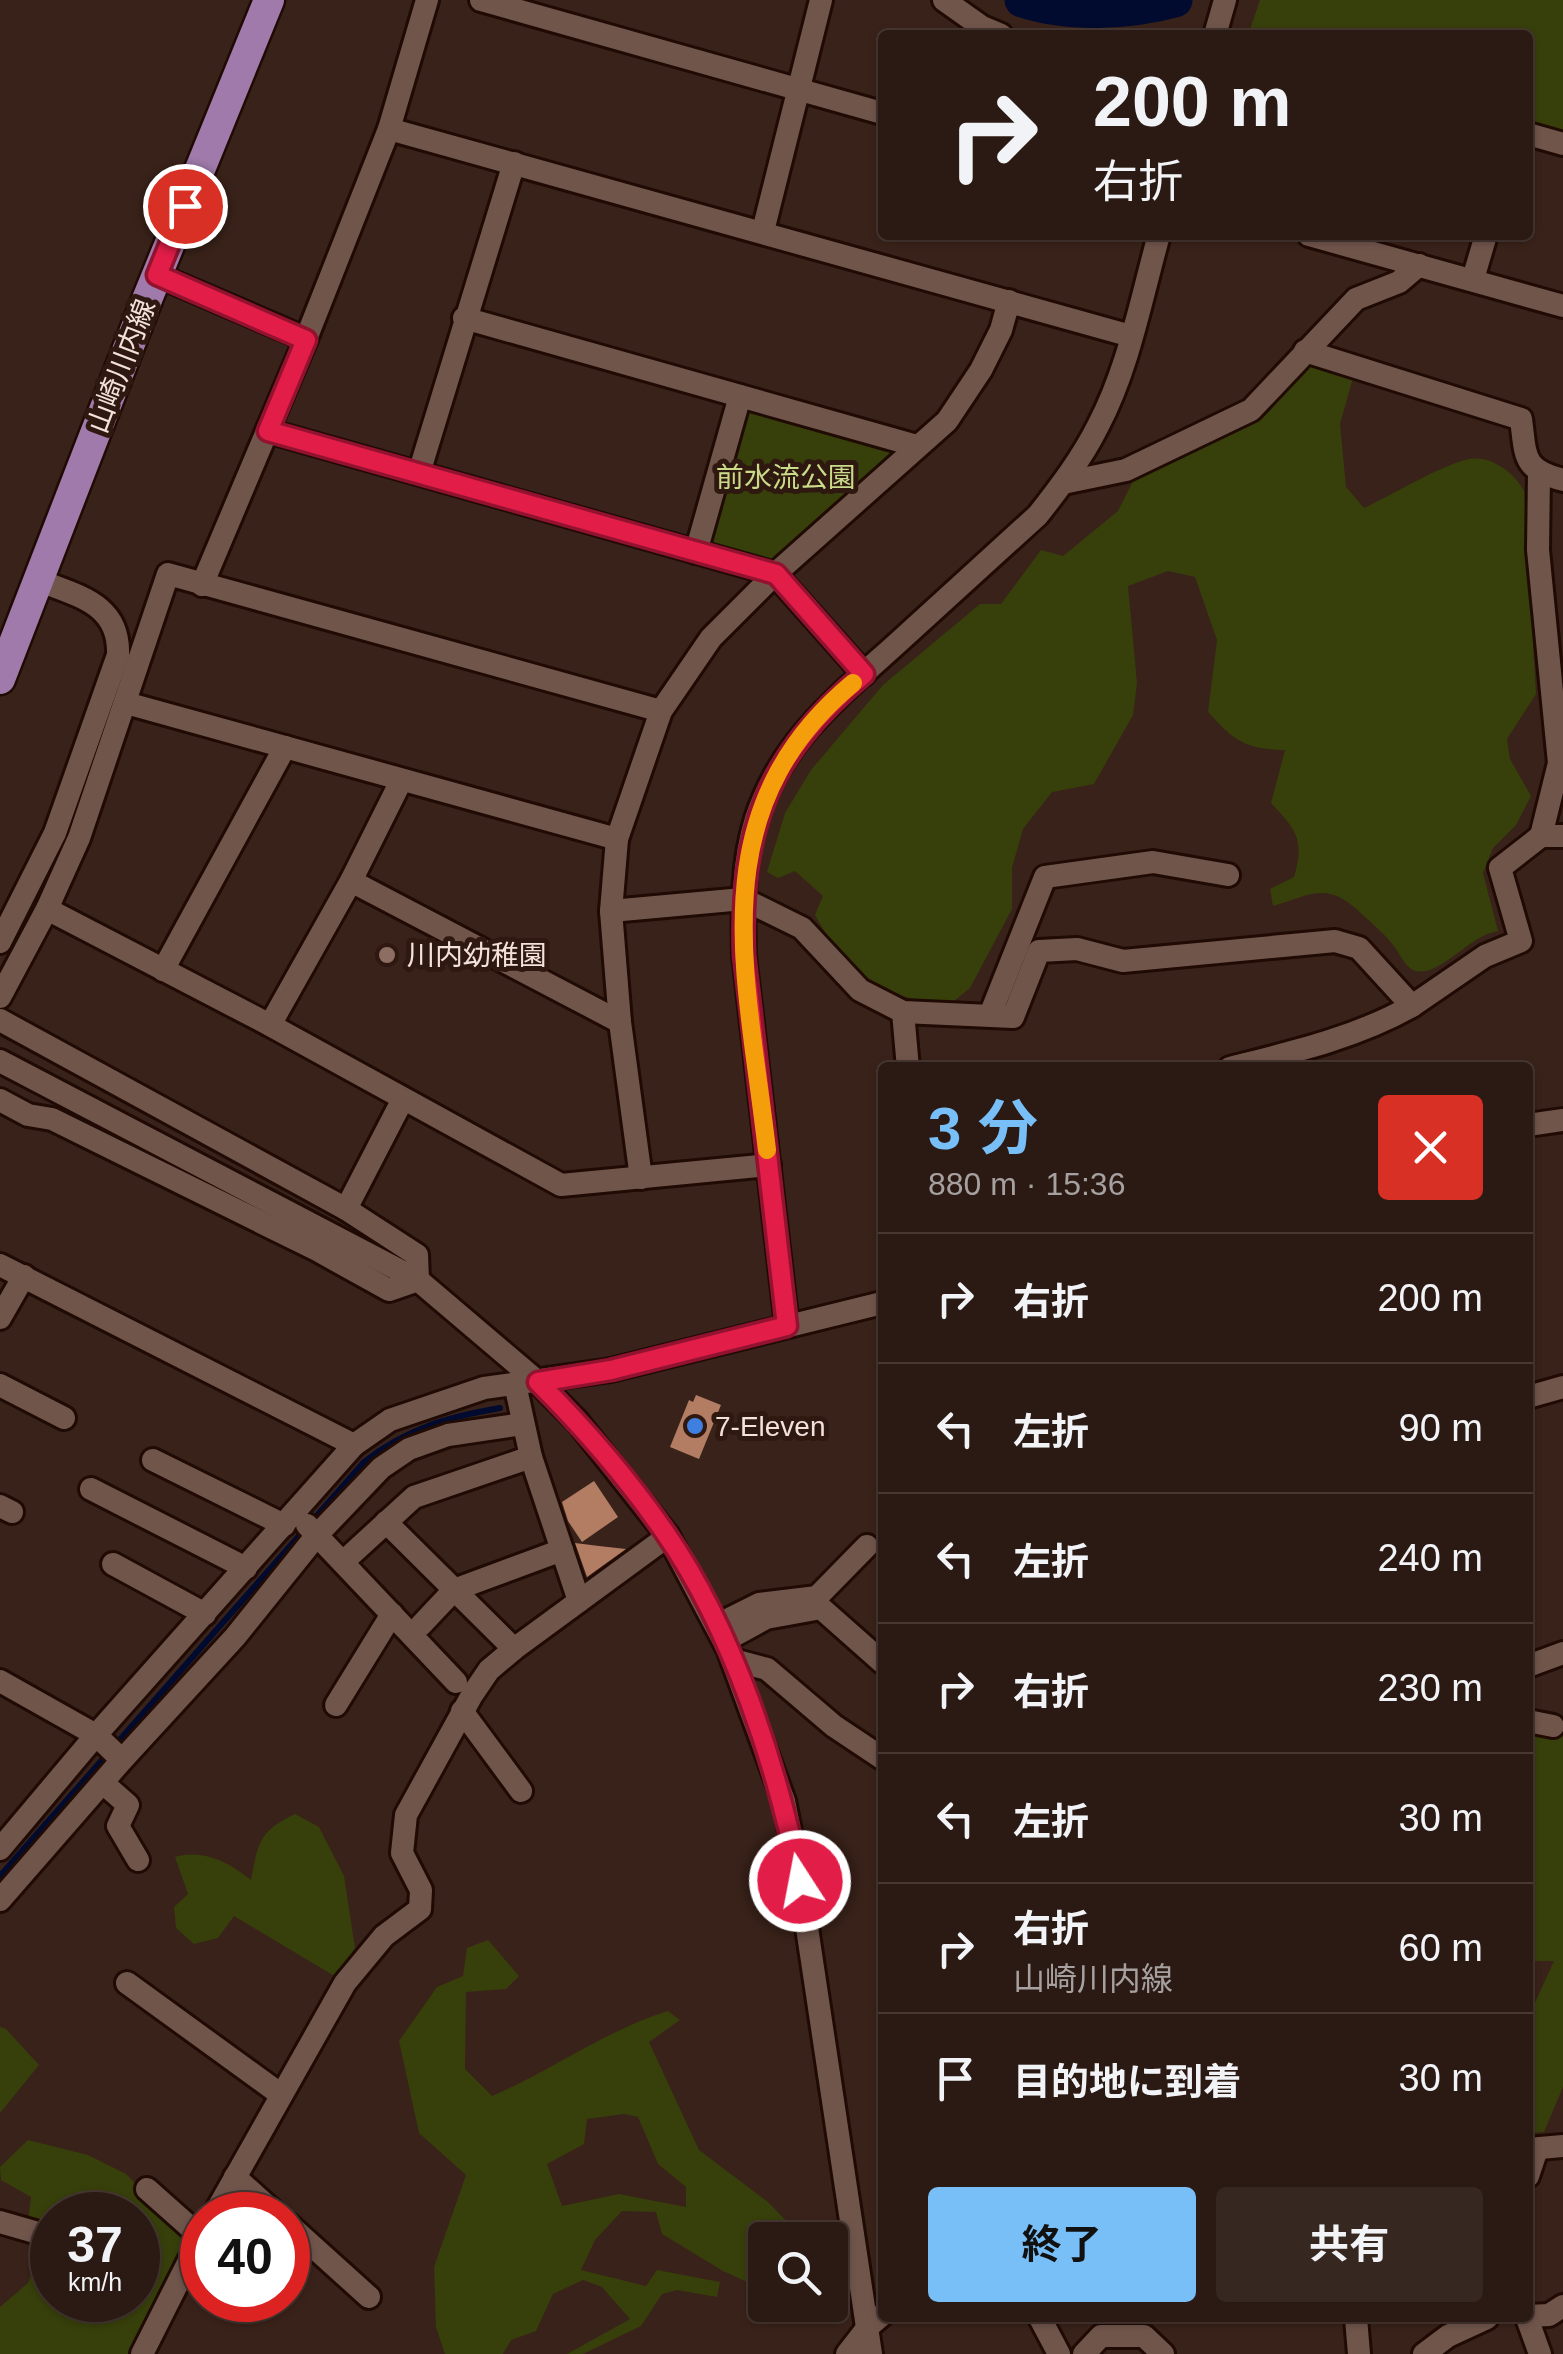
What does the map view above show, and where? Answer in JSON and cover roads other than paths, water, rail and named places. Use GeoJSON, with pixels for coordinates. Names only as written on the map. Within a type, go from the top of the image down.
{"type":"FeatureCollection","features":[{"type":"Feature","properties":{"kind":"main road","name":"山崎川内線"},"geometry":{"type":"LineString","coordinates":[[0,678],[269,0]]}},
{"type":"Feature","properties":{"kind":"street"},"geometry":{"type":"LineString","coordinates":[[202,584],[390,129],[426,0]]}},
{"type":"Feature","properties":{"kind":"street"},"geometry":{"type":"LineString","coordinates":[[481,0],[878,111]]}},
{"type":"Feature","properties":{"kind":"street"},"geometry":{"type":"LineString","coordinates":[[763,231],[822,0]]}},
{"type":"Feature","properties":{"kind":"street"},"geometry":{"type":"LineString","coordinates":[[944,0],[990,30]]}},
{"type":"Feature","properties":{"kind":"street"},"geometry":{"type":"LineString","coordinates":[[1216,30],[1225,0]]}},
{"type":"Feature","properties":{"kind":"street"},"geometry":{"type":"LineString","coordinates":[[390,129],[1132,336]]}},
{"type":"Feature","properties":{"kind":"street"},"geometry":{"type":"LineString","coordinates":[[1533,135],[1563,144]]}},
{"type":"Feature","properties":{"kind":"street"},"geometry":{"type":"LineString","coordinates":[[419,473],[514,163]]}},
{"type":"Feature","properties":{"kind":"street"},"geometry":{"type":"LineString","coordinates":[[787,1326],[744,955],[742,899],[757,816],[794,745],[818,714],[1038,515],[1063,483],[1099,424],[1119,378],[1158,240]]}},
{"type":"Feature","properties":{"kind":"street"},"geometry":{"type":"LineString","coordinates":[[1327,240],[1563,306]]}},
{"type":"Feature","properties":{"kind":"street"},"geometry":{"type":"LineString","coordinates":[[1474,279],[1485,240]]}},
{"type":"Feature","properties":{"kind":"street"},"geometry":{"type":"LineString","coordinates":[[1063,483],[1126,470],[1250,410],[1356,299],[1398,282],[1419,265]]}},
{"type":"Feature","properties":{"kind":"street"},"geometry":{"type":"LineString","coordinates":[[157,275],[306,340]]}},
{"type":"Feature","properties":{"kind":"street"},"geometry":{"type":"LineString","coordinates":[[641,1178],[620,1022],[612,911],[617,838],[661,711],[711,638],[776,574],[947,421],[966,395],[1001,330],[1009,301]]}},
{"type":"Feature","properties":{"kind":"street"},"geometry":{"type":"LineString","coordinates":[[464,318],[917,446]]}},
{"type":"Feature","properties":{"kind":"street"},"geometry":{"type":"LineString","coordinates":[[1280,1062],[1321,1057],[1412,1006],[1485,956],[1521,941],[1500,868],[1552,836],[1559,763],[1538,550],[1539,474],[1526,457],[1520,419],[1305,352]]}},
{"type":"Feature","properties":{"kind":"street"},"geometry":{"type":"LineString","coordinates":[[696,552],[740,396]]}},
{"type":"Feature","properties":{"kind":"street"},"geometry":{"type":"LineString","coordinates":[[268,431],[776,574],[864,674]]}},
{"type":"Feature","properties":{"kind":"street"},"geometry":{"type":"LineString","coordinates":[[1539,474],[1563,480]]}},
{"type":"Feature","properties":{"kind":"street"},"geometry":{"type":"LineString","coordinates":[[0,997],[47,909],[78,838],[168,574],[661,711]]}},
{"type":"Feature","properties":{"kind":"street"},"geometry":{"type":"LineString","coordinates":[[0,942],[55,833],[114,670],[119,641],[109,616],[96,605],[38,580]]}},
{"type":"Feature","properties":{"kind":"street"},"geometry":{"type":"LineString","coordinates":[[126,704],[617,838]]}},
{"type":"Feature","properties":{"kind":"street"},"geometry":{"type":"LineString","coordinates":[[163,970],[285,747]]}},
{"type":"Feature","properties":{"kind":"street"},"geometry":{"type":"LineString","coordinates":[[270,1026],[352,881],[401,781]]}},
{"type":"Feature","properties":{"kind":"street"},"geometry":{"type":"LineString","coordinates":[[990,1015],[1044,877],[1153,862],[1228,876]]}},
{"type":"Feature","properties":{"kind":"street"},"geometry":{"type":"LineString","coordinates":[[352,881],[620,1022]]}},
{"type":"Feature","properties":{"kind":"street"},"geometry":{"type":"LineString","coordinates":[[612,911],[742,899],[802,928],[860,990],[903,1012],[1013,1017],[1039,951],[1077,949],[1122,961],[1335,941],[1359,948],[1412,1006]]}},
{"type":"Feature","properties":{"kind":"street"},"geometry":{"type":"LineString","coordinates":[[47,909],[561,1185],[769,1165]]}},
{"type":"Feature","properties":{"kind":"street"},"geometry":{"type":"LineString","coordinates":[[903,1012],[907,1062]]}},
{"type":"Feature","properties":{"kind":"street"},"geometry":{"type":"LineString","coordinates":[[0,1020],[346,1210],[417,1255],[418,1280]]}},
{"type":"Feature","properties":{"kind":"street"},"geometry":{"type":"LineString","coordinates":[[0,1061],[418,1280],[527,1383],[577,1421],[668,1536],[724,1642],[784,1801],[875,2321],[871,2354]]}},
{"type":"Feature","properties":{"kind":"street"},"geometry":{"type":"LineString","coordinates":[[346,1210],[403,1099]]}},
{"type":"Feature","properties":{"kind":"street"},"geometry":{"type":"LineString","coordinates":[[0,1100],[28,1115],[52,1119],[317,1250],[389,1290],[418,1280]]}},
{"type":"Feature","properties":{"kind":"street"},"geometry":{"type":"LineString","coordinates":[[1533,1124],[1563,1120]]}},
{"type":"Feature","properties":{"kind":"street"},"geometry":{"type":"LineString","coordinates":[[0,1265],[354,1444]]}},
{"type":"Feature","properties":{"kind":"street"},"geometry":{"type":"LineString","coordinates":[[0,1318],[24,1276]]}},
{"type":"Feature","properties":{"kind":"street"},"geometry":{"type":"LineString","coordinates":[[0,1848],[354,1444],[390,1420],[484,1388],[611,1370],[878,1304]]}},
{"type":"Feature","properties":{"kind":"street"},"geometry":{"type":"LineString","coordinates":[[527,1383],[522,1424],[578,1601]]}},
{"type":"Feature","properties":{"kind":"street"},"geometry":{"type":"LineString","coordinates":[[0,1384],[64,1418]]}},
{"type":"Feature","properties":{"kind":"street"},"geometry":{"type":"LineString","coordinates":[[1533,1396],[1563,1387]]}},
{"type":"Feature","properties":{"kind":"street"},"geometry":{"type":"LineString","coordinates":[[0,1900],[381,1468],[409,1449],[448,1435],[522,1424]]}},
{"type":"Feature","properties":{"kind":"street"},"geometry":{"type":"LineString","coordinates":[[343,1562],[414,1497],[531,1457]]}},
{"type":"Feature","properties":{"kind":"street"},"geometry":{"type":"LineString","coordinates":[[153,1460],[318,1535],[456,1682]]}},
{"type":"Feature","properties":{"kind":"street"},"geometry":{"type":"LineString","coordinates":[[91,1488],[246,1568]]}},
{"type":"Feature","properties":{"kind":"street"},"geometry":{"type":"LineString","coordinates":[[386,1522],[514,1649]]}},
{"type":"Feature","properties":{"kind":"street"},"geometry":{"type":"LineString","coordinates":[[227,2192],[345,1982],[384,1936],[420,1909],[421,1890],[402,1853],[406,1815],[462,1710],[489,1670],[668,1536]]}},
{"type":"Feature","properties":{"kind":"street"},"geometry":{"type":"LineString","coordinates":[[724,1642],[760,1604],[817,1597],[867,1546]]}},
{"type":"Feature","properties":{"kind":"street"},"geometry":{"type":"LineString","coordinates":[[421,1625],[454,1590],[562,1550]]}},
{"type":"Feature","properties":{"kind":"street"},"geometry":{"type":"LineString","coordinates":[[114,1564],[205,1614]]}},
{"type":"Feature","properties":{"kind":"street"},"geometry":{"type":"LineString","coordinates":[[724,1642],[766,1618],[821,1608],[878,1651]]}},
{"type":"Feature","properties":{"kind":"street"},"geometry":{"type":"LineString","coordinates":[[336,1705],[392,1614]]}},
{"type":"Feature","properties":{"kind":"street"},"geometry":{"type":"LineString","coordinates":[[724,1642],[766,1669],[834,1726],[878,1755]]}},
{"type":"Feature","properties":{"kind":"street"},"geometry":{"type":"LineString","coordinates":[[1533,1664],[1563,1653]]}},
{"type":"Feature","properties":{"kind":"street"},"geometry":{"type":"LineString","coordinates":[[0,1681],[96,1735],[122,1760]]}},
{"type":"Feature","properties":{"kind":"street"},"geometry":{"type":"LineString","coordinates":[[462,1710],[521,1791]]}},
{"type":"Feature","properties":{"kind":"street"},"geometry":{"type":"LineString","coordinates":[[1533,1722],[1554,1726]]}},
{"type":"Feature","properties":{"kind":"street"},"geometry":{"type":"LineString","coordinates":[[103,1784],[128,1806],[118,1826],[138,1860]]}},
{"type":"Feature","properties":{"kind":"street"},"geometry":{"type":"LineString","coordinates":[[127,1983],[280,2094]]}},
{"type":"Feature","properties":{"kind":"street"},"geometry":{"type":"LineString","coordinates":[[1533,2149],[1563,2146]]}},
{"type":"Feature","properties":{"kind":"street"},"geometry":{"type":"LineString","coordinates":[[235,2177],[252,2192]]}},
{"type":"Feature","properties":{"kind":"street"},"geometry":{"type":"LineString","coordinates":[[148,2189],[180,2217]]}},
{"type":"Feature","properties":{"kind":"street"},"geometry":{"type":"LineString","coordinates":[[0,2222],[30,2230]]}},
{"type":"Feature","properties":{"kind":"street"},"geometry":{"type":"LineString","coordinates":[[310,2244],[370,2298]]}},
{"type":"Feature","properties":{"kind":"street"},"geometry":{"type":"LineString","coordinates":[[142,2354],[180,2279]]}},
{"type":"Feature","properties":{"kind":"street"},"geometry":{"type":"LineString","coordinates":[[1533,2316],[1549,2315],[1563,2306]]}},
{"type":"Feature","properties":{"kind":"street"},"geometry":{"type":"LineString","coordinates":[[847,2354],[875,2321]]}},
{"type":"Feature","properties":{"kind":"street"},"geometry":{"type":"LineString","coordinates":[[1042,2322],[1059,2354]]}},
{"type":"Feature","properties":{"kind":"street"},"geometry":{"type":"LineString","coordinates":[[1356,2322],[1358,2354]]}},
{"type":"Feature","properties":{"kind":"street"},"geometry":{"type":"LineString","coordinates":[[1424,2354],[1448,2336],[1478,2322]]}},
{"type":"Feature","properties":{"kind":"street"},"geometry":{"type":"LineString","coordinates":[[1529,2322],[1540,2354]]}},
{"type":"Feature","properties":{"kind":"street"},"geometry":{"type":"LineString","coordinates":[[1084,2354],[1101,2336],[1144,2336],[1164,2354]]}},
{"type":"Feature","properties":{"kind":"waterway"},"geometry":{"type":"LineString","coordinates":[[1022,0],[1058,8],[1098,10],[1138,8],[1175,0]]}},
{"type":"Feature","properties":{"kind":"waterway"},"geometry":{"type":"LineString","coordinates":[[0,1876],[364,1462],[428,1426],[500,1408]]}},
{"type":"Feature","properties":{"kind":"place","name":"川内幼稚園"},"geometry":{"type":"Point","coordinates":[387,955]}},
{"type":"Feature","properties":{"kind":"place","name":"7-Eleven"},"geometry":{"type":"Point","coordinates":[695,1426]}},
{"type":"Feature","properties":{"kind":"park label","name":"前水流公園"},"geometry":{"type":"Point","coordinates":[786,477]}}]}
